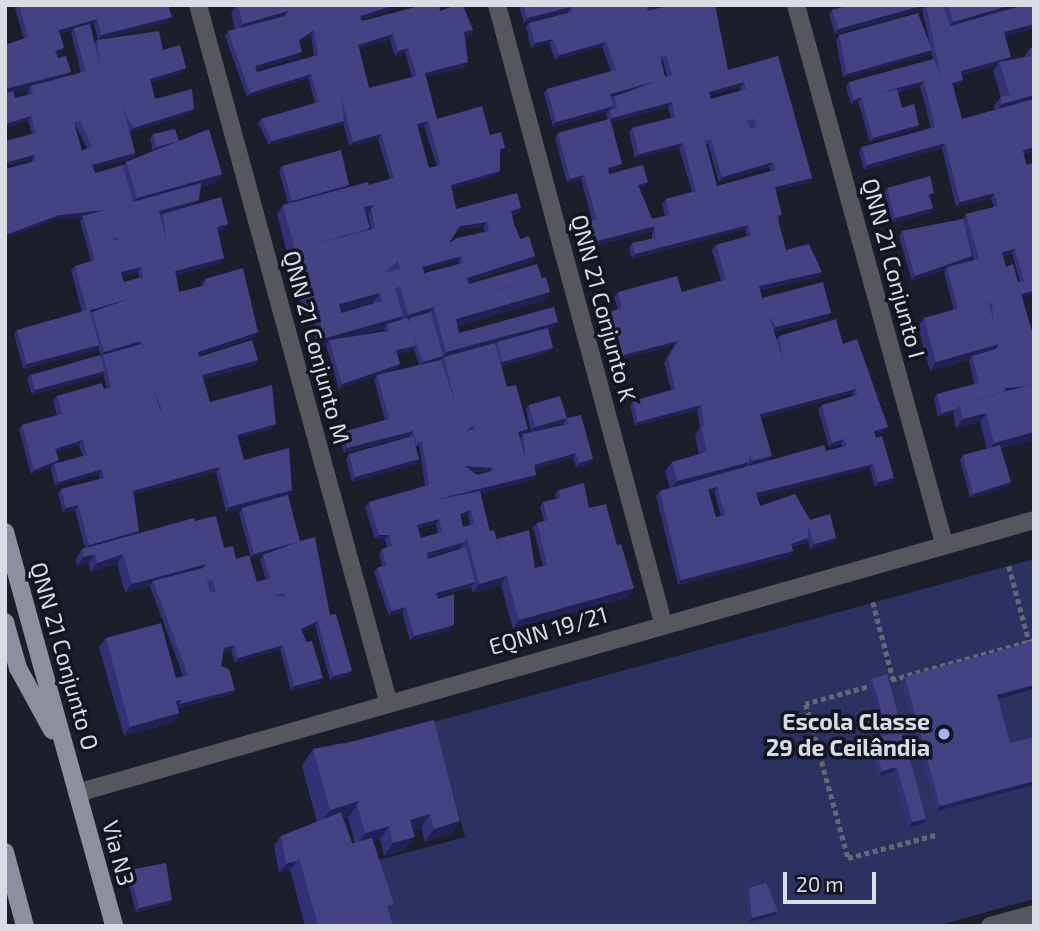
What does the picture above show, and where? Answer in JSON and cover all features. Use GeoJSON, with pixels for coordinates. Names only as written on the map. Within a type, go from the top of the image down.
{"type":"FeatureCollection","features":[{"type":"Feature","properties":{"kind":"main road","name":"QNN 21 Conjunto O"},"geometry":{"type":"LineString","coordinates":[[5,532],[78,793]]}},
{"type":"Feature","properties":{"kind":"main road"},"geometry":{"type":"LineString","coordinates":[[5,622],[18,668],[69,761]]}},
{"type":"Feature","properties":{"kind":"main road","name":"Via N3"},"geometry":{"type":"LineString","coordinates":[[78,793],[114,926]]}},
{"type":"Feature","properties":{"kind":"main road"},"geometry":{"type":"LineString","coordinates":[[5,852],[8,873],[26,926]]}},
{"type":"Feature","properties":{"kind":"street","name":"QNN 21 Conjunto M"},"geometry":{"type":"LineString","coordinates":[[198,5],[388,701]]}},
{"type":"Feature","properties":{"kind":"street","name":"QNN 21 Conjunto K"},"geometry":{"type":"LineString","coordinates":[[497,5],[663,623]]}},
{"type":"Feature","properties":{"kind":"street","name":"QNN 21 Conjunto I"},"geometry":{"type":"LineString","coordinates":[[796,5],[944,543]]}},
{"type":"Feature","properties":{"kind":"street","name":"EQNN 19/21"},"geometry":{"type":"LineString","coordinates":[[78,793],[388,701],[944,543],[1034,520]]}},
{"type":"Feature","properties":{"kind":"street"},"geometry":{"type":"LineString","coordinates":[[990,926],[1034,914]]}},
{"type":"Feature","properties":{"kind":"path"},"geometry":{"type":"LineString","coordinates":[[935,835],[848,858],[806,704],[1031,640],[1009,565]]}},
{"type":"Feature","properties":{"kind":"path"},"geometry":{"type":"LineString","coordinates":[[873,603],[894,680]]}},
{"type":"Feature","properties":{"kind":"shaded area"},"geometry":{"type":"Polygon","coordinates":[[[1034,559],[1034,899],[936,926],[385,926],[368,863],[465,837],[434,722],[1034,559]]]}},
{"type":"Feature","properties":{"kind":"building"},"geometry":{"type":"Polygon","coordinates":[[[19,5],[168,5],[172,17],[101,35],[97,19],[59,30],[58,27],[28,37],[19,5]]]}},
{"type":"Feature","properties":{"kind":"building"},"geometry":{"type":"Polygon","coordinates":[[[238,5],[286,5],[288,11],[243,24],[238,5]]]}},
{"type":"Feature","properties":{"kind":"building"},"geometry":{"type":"Polygon","coordinates":[[[286,5],[395,5],[360,16],[362,21],[423,5],[439,5],[440,11],[463,5],[473,30],[464,32],[468,62],[425,73],[437,119],[482,106],[490,135],[501,132],[505,148],[500,149],[500,171],[451,185],[456,209],[517,193],[521,208],[511,211],[514,224],[520,239],[529,236],[535,256],[467,278],[469,284],[537,264],[542,278],[434,307],[425,273],[463,263],[461,256],[422,267],[409,219],[375,228],[371,209],[374,205],[369,185],[394,178],[381,134],[353,142],[341,96],[344,121],[272,141],[261,119],[319,102],[311,74],[250,93],[228,31],[285,16],[288,11],[286,5]],[[314,30],[299,40],[302,52],[255,66],[257,72],[318,55],[314,30]],[[393,34],[358,45],[369,88],[417,76],[408,48],[398,51],[393,34]],[[428,121],[417,124],[429,168],[441,165],[428,121]],[[487,222],[460,226],[449,243],[457,238],[489,231],[487,222]]]}},
{"type":"Feature","properties":{"kind":"building"},"geometry":{"type":"Polygon","coordinates":[[[524,5],[646,5],[647,11],[671,5],[715,5],[728,70],[778,56],[812,178],[775,187],[782,215],[777,216],[786,250],[809,244],[822,272],[759,286],[762,298],[823,282],[831,313],[776,327],[769,316],[783,360],[779,336],[836,319],[843,344],[857,339],[888,427],[874,431],[876,438],[882,436],[894,478],[878,482],[873,464],[756,493],[760,506],[795,494],[810,520],[830,514],[836,538],[814,544],[808,525],[808,538],[791,544],[793,551],[681,580],[660,491],[824,445],[826,451],[846,446],[844,439],[832,443],[822,405],[857,395],[856,389],[760,414],[759,411],[704,425],[701,405],[638,422],[633,401],[675,389],[668,359],[678,341],[619,356],[606,313],[622,308],[618,292],[677,276],[682,292],[726,279],[716,245],[751,235],[748,225],[635,254],[632,243],[655,238],[655,226],[589,243],[583,222],[597,219],[584,175],[570,179],[558,133],[610,119],[622,164],[608,168],[609,174],[643,165],[648,182],[638,185],[652,219],[669,215],[666,199],[696,191],[683,143],[639,154],[632,128],[675,117],[672,102],[612,118],[610,110],[617,108],[614,97],[656,81],[610,94],[614,106],[556,122],[547,89],[616,70],[606,42],[559,55],[553,39],[535,43],[529,23],[572,12],[571,7],[527,18],[524,5]],[[666,55],[660,57],[665,77],[672,75],[666,55]],[[744,82],[709,92],[711,99],[746,89],[744,82]],[[754,119],[748,120],[750,129],[756,127],[754,119]],[[711,139],[705,141],[717,186],[775,170],[773,162],[722,177],[711,139]],[[717,487],[708,489],[716,517],[725,515],[717,487]]]}},
{"type":"Feature","properties":{"kind":"building"},"geometry":{"type":"Polygon","coordinates":[[[850,5],[924,5],[838,29],[832,10],[850,5]]]}},
{"type":"Feature","properties":{"kind":"building"},"geometry":{"type":"Polygon","coordinates":[[[926,5],[943,5],[950,26],[1024,5],[1034,5],[1034,24],[1004,32],[1011,57],[961,71],[963,80],[952,83],[962,119],[1034,99],[1034,147],[1023,150],[1026,165],[1034,163],[1034,291],[1021,294],[1034,339],[1034,384],[1005,388],[1005,391],[959,404],[956,409],[942,413],[937,394],[979,383],[972,356],[996,349],[999,344],[992,303],[989,304],[988,300],[958,309],[947,267],[979,259],[966,214],[998,206],[994,193],[960,202],[945,143],[867,165],[862,147],[935,127],[924,81],[875,94],[897,89],[902,108],[914,104],[919,125],[873,138],[861,97],[854,100],[849,82],[934,59],[941,77],[926,5]],[[1015,249],[1002,252],[1006,267],[1013,264],[1018,282],[1024,281],[1015,249]]]}},
{"type":"Feature","properties":{"kind":"building"},"geometry":{"type":"Polygon","coordinates":[[[948,5],[1011,5],[953,22],[948,5]]]}},
{"type":"Feature","properties":{"kind":"building"},"geometry":{"type":"Polygon","coordinates":[[[918,13],[932,50],[847,74],[839,35],[918,13]]]}},
{"type":"Feature","properties":{"kind":"building"},"geometry":{"type":"Polygon","coordinates":[[[90,24],[100,67],[97,40],[159,31],[163,50],[180,45],[186,68],[150,79],[155,99],[192,89],[194,109],[133,128],[123,108],[135,153],[92,165],[95,173],[123,165],[133,202],[201,183],[199,200],[159,211],[166,241],[163,214],[221,197],[228,224],[217,227],[224,258],[175,271],[179,292],[207,285],[205,279],[243,268],[258,332],[198,352],[199,357],[252,340],[258,360],[202,375],[210,402],[272,385],[276,424],[237,435],[244,460],[289,448],[292,490],[229,507],[219,467],[133,491],[139,531],[89,545],[78,505],[66,508],[61,489],[104,478],[102,469],[59,482],[54,464],[87,455],[83,440],[55,449],[59,460],[34,470],[22,425],[62,414],[57,396],[102,383],[104,389],[111,387],[103,355],[142,344],[151,361],[141,341],[104,352],[92,312],[129,299],[90,310],[99,345],[27,364],[17,330],[87,310],[75,266],[95,260],[83,216],[104,210],[59,215],[5,235],[5,169],[36,161],[34,155],[5,163],[5,141],[36,133],[31,116],[5,124],[5,93],[13,91],[15,98],[33,94],[31,86],[86,71],[74,28],[90,24]],[[80,121],[74,123],[82,151],[92,146],[80,121]],[[141,267],[121,272],[124,282],[143,277],[141,267]]]}},
{"type":"Feature","properties":{"kind":"building"},"geometry":{"type":"Polygon","coordinates":[[[58,27],[64,48],[55,51],[58,58],[66,56],[71,72],[5,89],[5,45],[58,27]]]}},
{"type":"Feature","properties":{"kind":"building"},"geometry":{"type":"Polygon","coordinates":[[[1034,47],[1034,95],[1002,104],[1000,97],[1010,95],[999,62],[1031,56],[1030,48],[1034,47]]]}},
{"type":"Feature","properties":{"kind":"building"},"geometry":{"type":"Polygon","coordinates":[[[175,129],[179,141],[156,147],[153,134],[175,129]]]}},
{"type":"Feature","properties":{"kind":"building"},"geometry":{"type":"Polygon","coordinates":[[[209,129],[222,174],[137,198],[126,162],[209,129]]]}},
{"type":"Feature","properties":{"kind":"building"},"geometry":{"type":"Polygon","coordinates":[[[341,150],[349,185],[292,201],[282,166],[341,150]]]}},
{"type":"Feature","properties":{"kind":"building"},"geometry":{"type":"Polygon","coordinates":[[[930,176],[934,193],[929,195],[933,208],[895,218],[887,188],[930,176]]]}},
{"type":"Feature","properties":{"kind":"building"},"geometry":{"type":"Polygon","coordinates":[[[368,182],[374,205],[364,207],[370,228],[309,246],[409,219],[434,307],[408,315],[400,287],[395,288],[403,316],[322,339],[320,310],[314,311],[306,294],[283,205],[368,182]],[[398,261],[385,273],[400,269],[398,261]],[[380,293],[339,304],[341,313],[382,301],[380,293]]]}},
{"type":"Feature","properties":{"kind":"building"},"geometry":{"type":"Polygon","coordinates":[[[963,219],[972,256],[915,276],[902,231],[963,219]]]}},
{"type":"Feature","properties":{"kind":"building"},"geometry":{"type":"Polygon","coordinates":[[[546,277],[550,292],[456,319],[459,333],[554,307],[558,322],[446,352],[434,307],[546,277]]]}},
{"type":"Feature","properties":{"kind":"building"},"geometry":{"type":"Polygon","coordinates":[[[988,300],[999,344],[936,362],[924,318],[988,300]]]}},
{"type":"Feature","properties":{"kind":"building"},"geometry":{"type":"Polygon","coordinates":[[[431,312],[443,356],[423,362],[413,335],[416,346],[396,350],[400,364],[342,384],[329,340],[389,331],[387,324],[408,318],[410,325],[410,318],[431,312]]]}},
{"type":"Feature","properties":{"kind":"building"},"geometry":{"type":"Polygon","coordinates":[[[548,328],[553,348],[502,362],[497,342],[548,328]]]}},
{"type":"Feature","properties":{"kind":"building"},"geometry":{"type":"Polygon","coordinates":[[[495,343],[507,387],[516,385],[528,429],[518,432],[526,461],[523,434],[568,424],[567,418],[581,415],[593,459],[579,463],[576,453],[534,465],[536,475],[434,500],[480,491],[490,532],[427,553],[428,559],[466,547],[475,582],[436,593],[438,599],[454,594],[454,625],[414,636],[406,607],[392,611],[377,568],[386,565],[382,549],[392,546],[389,535],[379,535],[369,502],[429,485],[422,441],[416,443],[413,431],[347,448],[343,432],[389,419],[377,375],[441,360],[455,402],[444,357],[495,343]],[[465,466],[477,475],[493,471],[492,468],[465,466]],[[471,510],[460,514],[463,527],[474,524],[471,510]],[[439,519],[417,525],[421,538],[442,532],[439,519]]]}},
{"type":"Feature","properties":{"kind":"building"},"geometry":{"type":"Polygon","coordinates":[[[100,355],[105,371],[35,390],[31,375],[100,355]]]}},
{"type":"Feature","properties":{"kind":"building"},"geometry":{"type":"Polygon","coordinates":[[[1034,384],[1034,432],[994,443],[986,413],[963,419],[959,404],[1034,384]]]}},
{"type":"Feature","properties":{"kind":"building"},"geometry":{"type":"Polygon","coordinates":[[[560,396],[567,418],[535,427],[529,405],[560,396]]]}},
{"type":"Feature","properties":{"kind":"building"},"geometry":{"type":"Polygon","coordinates":[[[759,411],[772,456],[752,461],[749,452],[749,462],[677,481],[672,462],[707,452],[701,426],[759,411]]]}},
{"type":"Feature","properties":{"kind":"building"},"geometry":{"type":"Polygon","coordinates":[[[413,436],[419,459],[355,477],[349,454],[413,436]]]}},
{"type":"Feature","properties":{"kind":"building"},"geometry":{"type":"Polygon","coordinates":[[[1000,445],[1011,482],[973,494],[963,455],[1000,445]]]}},
{"type":"Feature","properties":{"kind":"building"},"geometry":{"type":"Polygon","coordinates":[[[584,483],[589,508],[606,504],[617,545],[547,565],[537,523],[548,520],[543,502],[560,498],[559,490],[584,483]]]}},
{"type":"Feature","properties":{"kind":"building"},"geometry":{"type":"Polygon","coordinates":[[[288,495],[300,541],[254,554],[242,508],[288,495]]]}},
{"type":"Feature","properties":{"kind":"building"},"geometry":{"type":"Polygon","coordinates":[[[216,516],[224,548],[233,546],[236,559],[249,555],[257,582],[270,578],[263,555],[315,537],[330,615],[336,614],[352,671],[333,676],[318,621],[301,629],[306,642],[312,641],[323,678],[294,686],[283,645],[238,658],[234,645],[224,648],[221,666],[229,669],[235,690],[179,704],[182,700],[176,678],[188,675],[153,581],[203,568],[206,564],[195,521],[216,516]],[[212,579],[207,581],[210,593],[216,591],[212,579]]]}},
{"type":"Feature","properties":{"kind":"building"},"geometry":{"type":"Polygon","coordinates":[[[194,518],[206,564],[132,584],[123,554],[97,563],[95,554],[84,557],[82,549],[194,518]]]}},
{"type":"Feature","properties":{"kind":"building"},"geometry":{"type":"Polygon","coordinates":[[[494,530],[507,576],[479,584],[467,538],[494,530]]]}},
{"type":"Feature","properties":{"kind":"building"},"geometry":{"type":"Polygon","coordinates":[[[529,530],[535,568],[507,576],[497,539],[529,530]]]}},
{"type":"Feature","properties":{"kind":"building"},"geometry":{"type":"Polygon","coordinates":[[[621,544],[634,588],[519,620],[507,576],[621,544]]]}},
{"type":"Feature","properties":{"kind":"building"},"geometry":{"type":"Polygon","coordinates":[[[161,623],[182,700],[176,701],[179,713],[130,727],[106,638],[161,623]]]}},
{"type":"Feature","properties":{"kind":"building","name":"Escola Classe 29 de Ceilândia"},"geometry":{"type":"Polygon","coordinates":[[[1034,641],[1034,685],[997,695],[1010,743],[1034,737],[1034,781],[940,806],[905,677],[1034,641]]]}},
{"type":"Feature","properties":{"kind":"building"},"geometry":{"type":"Polygon","coordinates":[[[887,674],[926,819],[912,822],[897,767],[882,771],[872,738],[888,734],[872,679],[887,674]]]}},
{"type":"Feature","properties":{"kind":"building"},"geometry":{"type":"Polygon","coordinates":[[[434,720],[460,821],[434,829],[430,814],[410,820],[415,837],[393,843],[389,826],[365,833],[343,744],[434,720]]]}},
{"type":"Feature","properties":{"kind":"building"},"geometry":{"type":"Polygon","coordinates":[[[343,743],[359,801],[330,810],[313,749],[343,743]]]}},
{"type":"Feature","properties":{"kind":"building"},"geometry":{"type":"Polygon","coordinates":[[[341,812],[352,843],[299,857],[297,861],[286,864],[281,836],[341,812]]]}},
{"type":"Feature","properties":{"kind":"building"},"geometry":{"type":"Polygon","coordinates":[[[372,838],[394,904],[387,906],[393,926],[318,926],[299,857],[372,838]]]}},
{"type":"Feature","properties":{"kind":"building"},"geometry":{"type":"Polygon","coordinates":[[[166,863],[172,900],[139,908],[129,870],[166,863]]]}},
{"type":"Feature","properties":{"kind":"building"},"geometry":{"type":"Polygon","coordinates":[[[766,883],[778,911],[752,918],[749,888],[766,883]]]}},
{"type":"Feature","properties":{"kind":"place","name":"Escola Classe 29 de Ceilândia"},"geometry":{"type":"Point","coordinates":[944,734]}}]}
